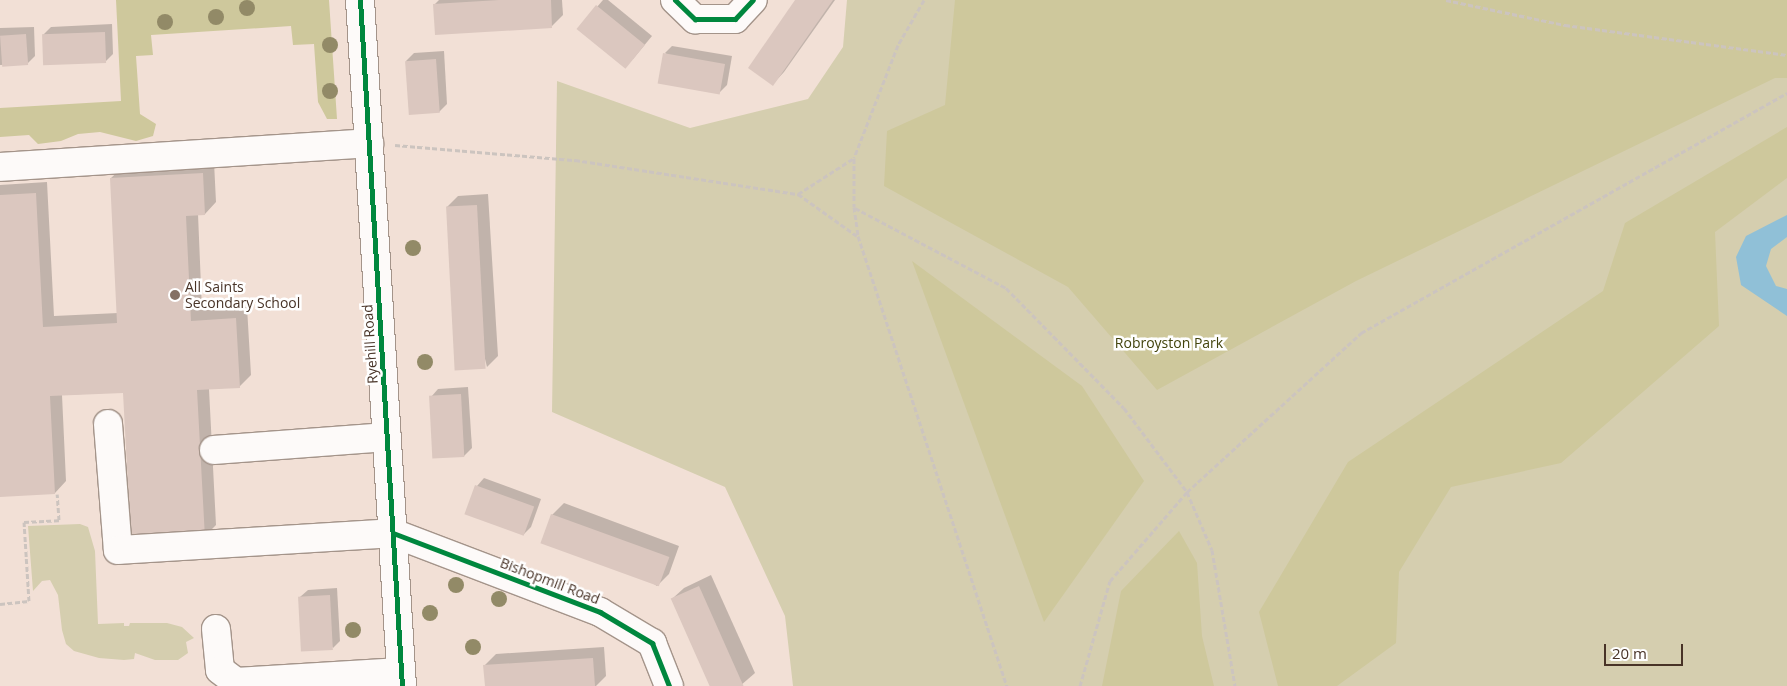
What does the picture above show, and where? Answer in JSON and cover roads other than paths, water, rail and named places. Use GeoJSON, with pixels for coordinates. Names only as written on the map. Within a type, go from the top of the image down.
{"type":"FeatureCollection","features":[{"type":"Feature","properties":{"kind":"street","name":"Ryehill Road"},"geometry":{"type":"LineString","coordinates":[[360,0],[401,679]]}},
{"type":"Feature","properties":{"kind":"street"},"geometry":{"type":"LineString","coordinates":[[675,0],[695,18],[734,19],[753,0]]}},
{"type":"Feature","properties":{"kind":"street"},"geometry":{"type":"LineString","coordinates":[[0,167],[369,143]]}},
{"type":"Feature","properties":{"kind":"street"},"geometry":{"type":"LineString","coordinates":[[108,424],[118,550],[393,533]]}},
{"type":"Feature","properties":{"kind":"street"},"geometry":{"type":"LineString","coordinates":[[214,450],[387,437]]}},
{"type":"Feature","properties":{"kind":"street","name":"Bishopmill Road"},"geometry":{"type":"LineString","coordinates":[[393,533],[600,612],[652,643],[669,686]]}},
{"type":"Feature","properties":{"kind":"street"},"geometry":{"type":"LineString","coordinates":[[216,629],[220,670],[236,682],[401,679]]}},
{"type":"Feature","properties":{"kind":"water"},"geometry":{"type":"Polygon","coordinates":[[[1787,215],[1787,237],[1771,249],[1766,266],[1776,286],[1787,289],[1787,316],[1741,285],[1736,257],[1746,236],[1787,215]]]}},
{"type":"Feature","properties":{"kind":"place","name":"All Saints Secondary School"},"geometry":{"type":"Point","coordinates":[175,295]}},
{"type":"Feature","properties":{"kind":"park label","name":"Robroyston Park"},"geometry":{"type":"Point","coordinates":[1169,343]}}]}
